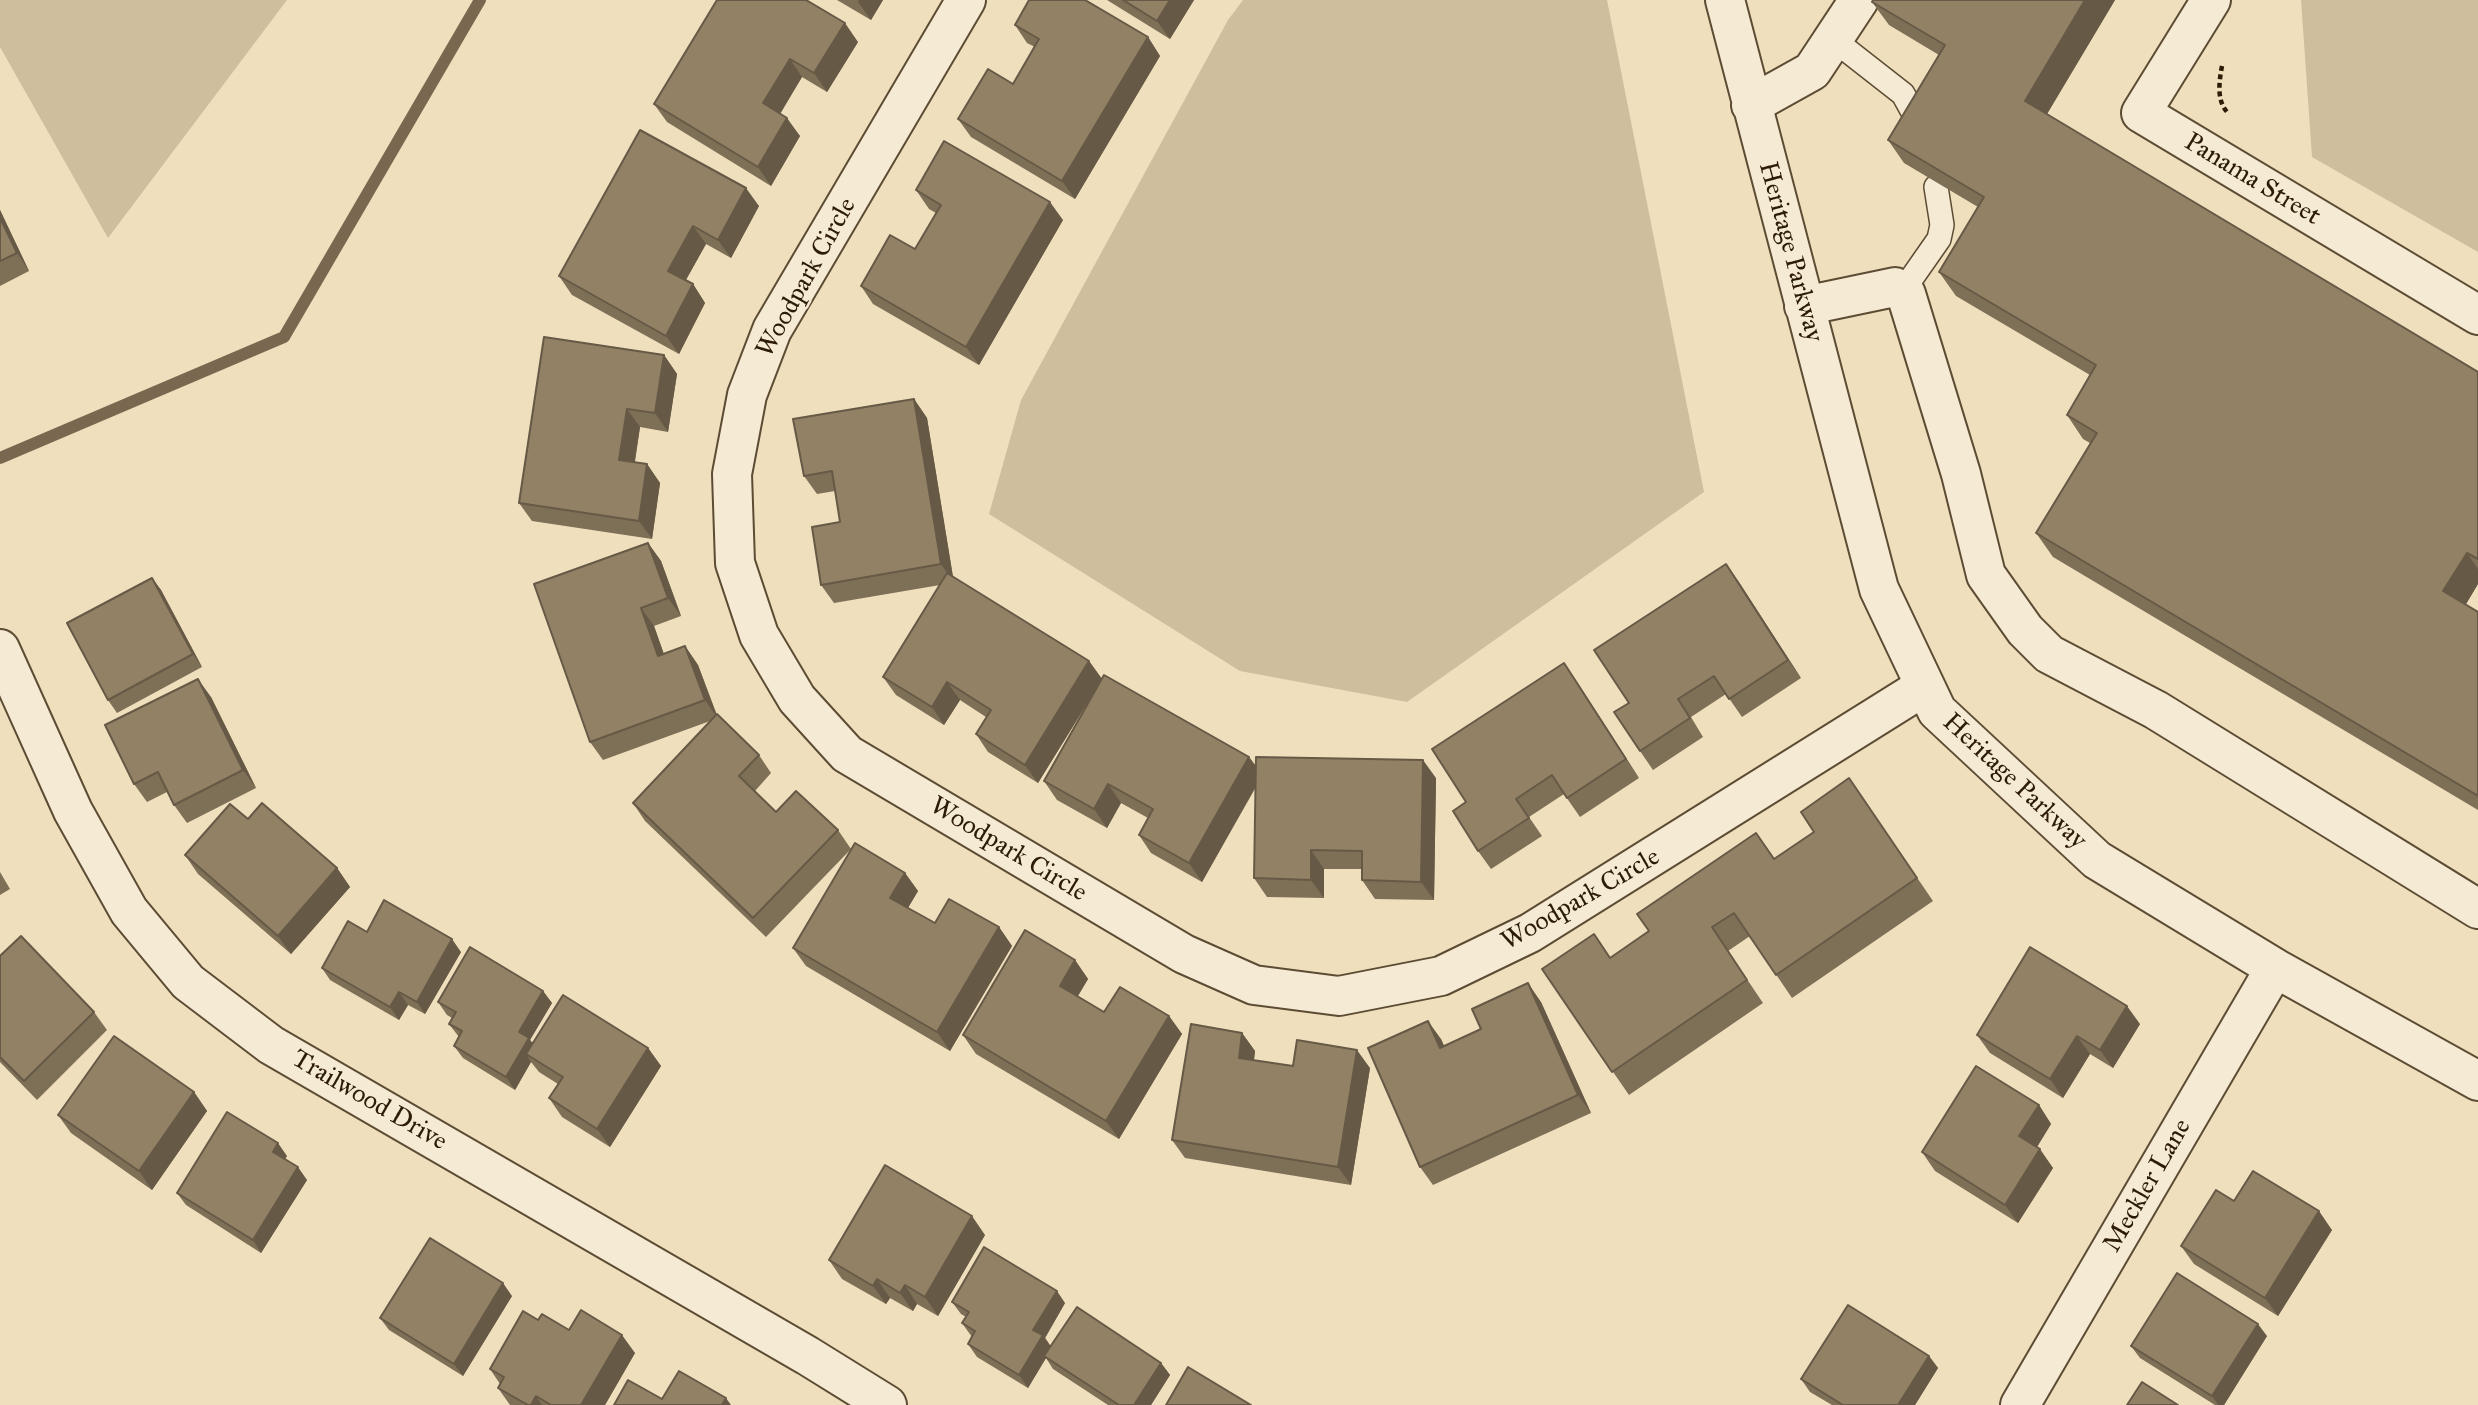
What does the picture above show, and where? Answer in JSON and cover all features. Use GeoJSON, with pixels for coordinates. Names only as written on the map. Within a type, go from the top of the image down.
{"type":"FeatureCollection","features":[{"type":"Feature","properties":{"kind":"street","name":"Woodpark Circle"},"geometry":{"type":"LineString","coordinates":[[966,0],[772,330],[747,395],[732,474],[735,563],[759,635],[797,699],[847,754],[1184,954],[1254,985],[1339,996],[1441,976],[1530,933],[1925,687]]}},
{"type":"Feature","properties":{"kind":"street","name":"Heritage Parkway"},"geometry":{"type":"LineString","coordinates":[[1725,0],[1879,589],[1937,711],[2097,860],[2275,968],[2478,1081]]}},
{"type":"Feature","properties":{"kind":"street"},"geometry":{"type":"LineString","coordinates":[[1751,105],[1812,71],[1858,0]]}},
{"type":"Feature","properties":{"kind":"street","name":"Panama Street"},"geometry":{"type":"LineString","coordinates":[[2211,0],[2141,113],[2478,315]]}},
{"type":"Feature","properties":{"kind":"street"},"geometry":{"type":"LineString","coordinates":[[1804,306],[1895,287],[1902,292],[1917,326],[1961,474],[1986,575],[2025,630],[2049,654],[2156,710],[2478,909]]}},
{"type":"Feature","properties":{"kind":"street","name":"Trailwood Drive"},"geometry":{"type":"LineString","coordinates":[[0,649],[73,811],[128,911],[188,982],[271,1045],[808,1356],[887,1405]]}},
{"type":"Feature","properties":{"kind":"street","name":"Meckler Lane"},"geometry":{"type":"LineString","coordinates":[[2020,1405],[2275,968]]}},
{"type":"Feature","properties":{"kind":"lane"},"geometry":{"type":"LineString","coordinates":[[1834,40],[1903,94],[1919,123]]}},
{"type":"Feature","properties":{"kind":"lane"},"geometry":{"type":"LineString","coordinates":[[1902,292],[1939,239],[1942,225],[1936,187]]}},
{"type":"Feature","properties":{"kind":"shaded area"},"geometry":{"type":"Polygon","coordinates":[[[0,0],[287,0],[108,238],[0,47],[0,0]]]}},
{"type":"Feature","properties":{"kind":"shaded area"},"geometry":{"type":"Polygon","coordinates":[[[1243,0],[1607,0],[1704,492],[1407,702],[1240,671],[989,514],[1021,400],[1228,20],[1243,0]]]}},
{"type":"Feature","properties":{"kind":"shaded area"},"geometry":{"type":"Polygon","coordinates":[[[2301,0],[2478,0],[2478,252],[2312,157],[2301,0]]]}},
{"type":"Feature","properties":{"kind":"building"},"geometry":{"type":"Polygon","coordinates":[[[717,0],[806,0],[845,23],[814,73],[790,59],[763,103],[787,118],[758,167],[654,104],[717,0]]]}},
{"type":"Feature","properties":{"kind":"building"},"geometry":{"type":"Polygon","coordinates":[[[1029,0],[1085,0],[1148,37],[1062,181],[958,119],[988,69],[1013,84],[1039,39],[1015,25],[1029,0]]]}},
{"type":"Feature","properties":{"kind":"building"},"geometry":{"type":"Polygon","coordinates":[[[1123,0],[1170,0],[1157,21],[1123,0]]]}},
{"type":"Feature","properties":{"kind":"building"},"geometry":{"type":"Polygon","coordinates":[[[2085,0],[2025,101],[2478,372],[2478,559],[2467,553],[2443,591],[2478,612],[2478,796],[2036,533],[2097,433],[2067,415],[2096,365],[1939,272],[1984,197],[1888,140],[1945,45],[1872,2],[2085,0]]]}},
{"type":"Feature","properties":{"kind":"building"},"geometry":{"type":"Polygon","coordinates":[[[640,130],[746,188],[718,240],[693,226],[668,271],[693,284],[666,336],[559,276],[640,130]]]}},
{"type":"Feature","properties":{"kind":"building"},"geometry":{"type":"Polygon","coordinates":[[[944,141],[1050,202],[966,347],[861,286],[890,235],[915,249],[941,205],[916,190],[944,141]]]}},
{"type":"Feature","properties":{"kind":"building"},"geometry":{"type":"Polygon","coordinates":[[[0,218],[17,253],[0,261],[0,218]]]}},
{"type":"Feature","properties":{"kind":"building"},"geometry":{"type":"Polygon","coordinates":[[[544,337],[664,355],[655,413],[627,409],[619,460],[647,464],[639,521],[519,503],[544,337]]]}},
{"type":"Feature","properties":{"kind":"building"},"geometry":{"type":"Polygon","coordinates":[[[914,399],[941,564],[821,585],[812,527],[840,522],[832,471],[804,476],[793,419],[914,399]]]}},
{"type":"Feature","properties":{"kind":"building"},"geometry":{"type":"Polygon","coordinates":[[[648,543],[668,598],[641,608],[658,656],[685,646],[705,700],[590,742],[534,584],[648,543]]]}},
{"type":"Feature","properties":{"kind":"building"},"geometry":{"type":"Polygon","coordinates":[[[1726,564],[1788,660],[1729,699],[1714,676],[1678,699],[1690,718],[1640,751],[1614,712],[1629,703],[1594,650],[1726,564]]]}},
{"type":"Feature","properties":{"kind":"building"},"geometry":{"type":"Polygon","coordinates":[[[947,573],[1089,661],[1025,765],[976,734],[991,710],[947,682],[932,707],[883,677],[947,573]]]}},
{"type":"Feature","properties":{"kind":"building"},"geometry":{"type":"Polygon","coordinates":[[[152,578],[193,654],[108,700],[67,623],[152,578]]]}},
{"type":"Feature","properties":{"kind":"building"},"geometry":{"type":"Polygon","coordinates":[[[1564,663],[1626,759],[1567,798],[1552,775],[1516,799],[1529,818],[1478,851],[1453,811],[1466,802],[1432,749],[1564,663]]]}},
{"type":"Feature","properties":{"kind":"building"},"geometry":{"type":"Polygon","coordinates":[[[1104,675],[1249,757],[1189,863],[1139,835],[1153,809],[1108,784],[1094,809],[1044,781],[1104,675]]]}},
{"type":"Feature","properties":{"kind":"building"},"geometry":{"type":"Polygon","coordinates":[[[198,679],[243,770],[174,805],[158,772],[134,784],[105,725],[198,679]]]}},
{"type":"Feature","properties":{"kind":"building"},"geometry":{"type":"Polygon","coordinates":[[[717,714],[759,755],[739,776],[776,812],[796,791],[838,830],[753,918],[633,803],[717,714]]]}},
{"type":"Feature","properties":{"kind":"building"},"geometry":{"type":"Polygon","coordinates":[[[1256,757],[1423,760],[1421,882],[1362,880],[1362,851],[1311,850],[1311,880],[1254,878],[1256,757]]]}},
{"type":"Feature","properties":{"kind":"building"},"geometry":{"type":"Polygon","coordinates":[[[1849,778],[1917,878],[1776,975],[1734,913],[1712,927],[1747,980],[1612,1072],[1542,969],[1594,934],[1610,958],[1649,931],[1637,914],[1756,833],[1774,859],[1814,832],[1801,812],[1849,778]]]}},
{"type":"Feature","properties":{"kind":"building"},"geometry":{"type":"Polygon","coordinates":[[[262,803],[337,868],[278,936],[185,855],[230,804],[248,819],[262,803]]]}},
{"type":"Feature","properties":{"kind":"building"},"geometry":{"type":"Polygon","coordinates":[[[855,843],[905,873],[890,898],[935,923],[949,899],[999,927],[937,1032],[793,948],[855,843]]]}},
{"type":"Feature","properties":{"kind":"building"},"geometry":{"type":"Polygon","coordinates":[[[384,900],[452,939],[417,1002],[399,992],[390,1007],[322,968],[348,921],[367,932],[384,900]]]}},
{"type":"Feature","properties":{"kind":"building"},"geometry":{"type":"Polygon","coordinates":[[[1025,930],[1075,960],[1060,986],[1104,1012],[1120,987],[1169,1016],[1106,1121],[963,1035],[1025,930]]]}},
{"type":"Feature","properties":{"kind":"building"},"geometry":{"type":"Polygon","coordinates":[[[21,936],[94,1012],[24,1081],[0,1057],[0,956],[21,936]]]}},
{"type":"Feature","properties":{"kind":"building"},"geometry":{"type":"Polygon","coordinates":[[[470,947],[543,991],[519,1032],[529,1038],[506,1077],[454,1046],[462,1031],[449,1024],[456,1012],[438,1002],[470,947]]]}},
{"type":"Feature","properties":{"kind":"building"},"geometry":{"type":"Polygon","coordinates":[[[2030,947],[2127,1006],[2100,1050],[2077,1036],[2050,1079],[1977,1035],[2030,947]]]}},
{"type":"Feature","properties":{"kind":"building"},"geometry":{"type":"Polygon","coordinates":[[[1528,983],[1578,1095],[1420,1167],[1368,1048],[1428,1021],[1440,1048],[1481,1029],[1472,1009],[1528,983]]]}},
{"type":"Feature","properties":{"kind":"building"},"geometry":{"type":"Polygon","coordinates":[[[563,995],[648,1048],[597,1129],[549,1098],[563,1077],[526,1054],[563,995]]]}},
{"type":"Feature","properties":{"kind":"building"},"geometry":{"type":"Polygon","coordinates":[[[1191,1024],[1242,1033],[1239,1058],[1293,1066],[1297,1040],[1357,1050],[1338,1167],[1172,1140],[1191,1024]]]}},
{"type":"Feature","properties":{"kind":"building"},"geometry":{"type":"Polygon","coordinates":[[[114,1036],[194,1092],[139,1171],[58,1115],[114,1036]]]}},
{"type":"Feature","properties":{"kind":"building"},"geometry":{"type":"Polygon","coordinates":[[[1976,1066],[2039,1105],[2019,1136],[2040,1149],[2005,1205],[1922,1152],[1976,1066]]]}},
{"type":"Feature","properties":{"kind":"building"},"geometry":{"type":"Polygon","coordinates":[[[227,1112],[278,1143],[273,1152],[298,1167],[253,1240],[177,1193],[227,1112]]]}},
{"type":"Feature","properties":{"kind":"building"},"geometry":{"type":"Polygon","coordinates":[[[885,1165],[972,1216],[925,1297],[905,1285],[900,1293],[877,1279],[873,1286],[829,1260],[885,1165]]]}},
{"type":"Feature","properties":{"kind":"building"},"geometry":{"type":"Polygon","coordinates":[[[2253,1171],[2319,1211],[2265,1298],[2181,1246],[2216,1190],[2234,1201],[2253,1171]]]}},
{"type":"Feature","properties":{"kind":"building"},"geometry":{"type":"Polygon","coordinates":[[[430,1238],[503,1283],[454,1364],[380,1318],[430,1238]]]}},
{"type":"Feature","properties":{"kind":"building"},"geometry":{"type":"Polygon","coordinates":[[[984,1247],[1057,1291],[1033,1330],[1043,1335],[1019,1375],[968,1344],[975,1331],[962,1323],[969,1312],[952,1302],[984,1247]]]}},
{"type":"Feature","properties":{"kind":"building"},"geometry":{"type":"Polygon","coordinates":[[[2177,1273],[2258,1324],[2212,1396],[2131,1346],[2177,1273]]]}},
{"type":"Feature","properties":{"kind":"building"},"geometry":{"type":"Polygon","coordinates":[[[1848,1305],[1929,1356],[1898,1405],[1843,1405],[1801,1379],[1848,1305]]]}},
{"type":"Feature","properties":{"kind":"building"},"geometry":{"type":"Polygon","coordinates":[[[1077,1307],[1161,1363],[1134,1405],[1119,1405],[1044,1356],[1077,1307]]]}},
{"type":"Feature","properties":{"kind":"building"},"geometry":{"type":"Polygon","coordinates":[[[581,1310],[622,1335],[581,1405],[551,1405],[536,1396],[531,1405],[528,1405],[498,1388],[504,1377],[490,1369],[523,1311],[538,1320],[542,1314],[569,1330],[581,1310]]]}},
{"type":"Feature","properties":{"kind":"building"},"geometry":{"type":"Polygon","coordinates":[[[1188,1367],[1251,1405],[1166,1405],[1188,1367]]]}},
{"type":"Feature","properties":{"kind":"building"},"geometry":{"type":"Polygon","coordinates":[[[679,1371],[726,1398],[722,1405],[614,1405],[628,1380],[662,1399],[679,1371]]]}},
{"type":"Feature","properties":{"kind":"building"},"geometry":{"type":"Polygon","coordinates":[[[2142,1382],[2178,1405],[2127,1405],[2142,1382]]]}},
{"type":"Feature","properties":{"kind":"waterway"},"geometry":{"type":"LineString","coordinates":[[0,458],[284,337],[480,0]]}}]}
